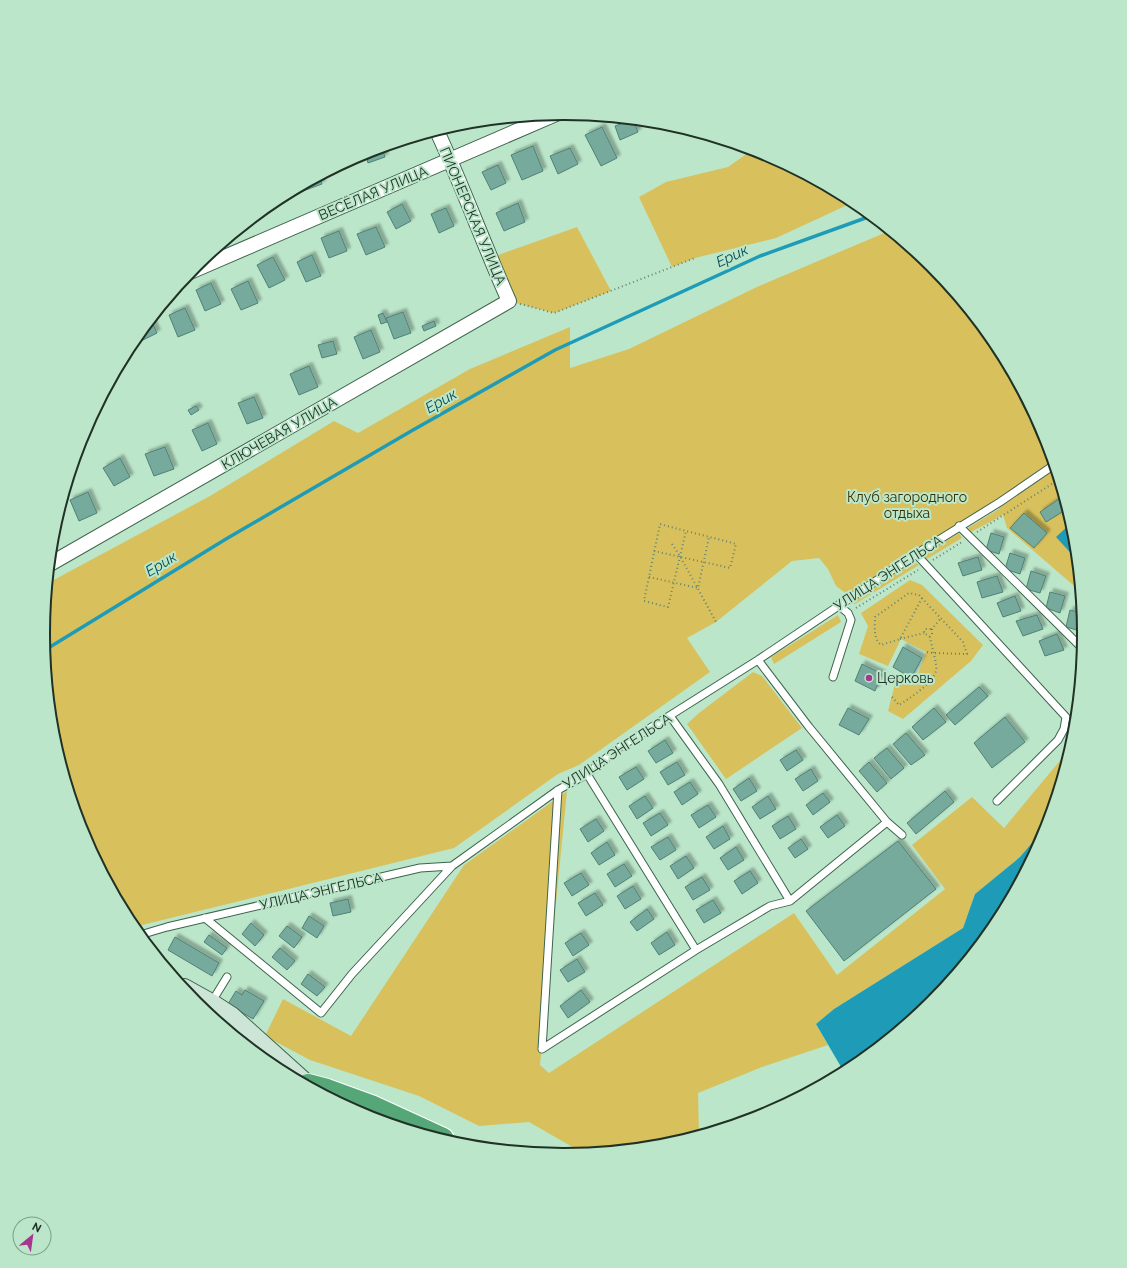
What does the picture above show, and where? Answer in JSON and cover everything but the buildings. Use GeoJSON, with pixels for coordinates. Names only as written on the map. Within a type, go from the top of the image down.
{"type":"FeatureCollection","features":[{"type":"Feature","properties":{"kind":"highway"},"geometry":{"type":"LineString","coordinates":[[327,1090],[371,1106],[408,1123]]}},
{"type":"Feature","properties":{"kind":"street","name":"ВЕСЁЛАЯ УЛИЦА"},"geometry":{"type":"LineString","coordinates":[[207,265],[539,121]]}},
{"type":"Feature","properties":{"kind":"street","name":"ПИОНЕРСКАЯ УЛИЦА"},"geometry":{"type":"LineString","coordinates":[[439,136],[509,302]]}},
{"type":"Feature","properties":{"kind":"street","name":"КЛЮЧЕВАЯ УЛИЦА"},"geometry":{"type":"LineString","coordinates":[[55,561],[509,302]]}},
{"type":"Feature","properties":{"kind":"street"},"geometry":{"type":"LineString","coordinates":[[202,999],[231,1017],[284,1065]]}},
{"type":"Feature","properties":{"kind":"street"},"geometry":{"type":"LineString","coordinates":[[214,1006],[228,1022]]}},
{"type":"Feature","properties":{"kind":"lane","name":"УЛИЦА ЭНГЕЛЬСА"},"geometry":{"type":"LineString","coordinates":[[147,933],[205,918],[420,868],[452,866],[558,790],[587,774],[620,747],[758,660],[838,605],[1050,469]]}},
{"type":"Feature","properties":{"kind":"lane"},"geometry":{"type":"LineString","coordinates":[[959,526],[1077,644]]}},
{"type":"Feature","properties":{"kind":"lane"},"geometry":{"type":"LineString","coordinates":[[916,554],[1066,717],[1064,728],[1058,740],[997,801]]}},
{"type":"Feature","properties":{"kind":"lane"},"geometry":{"type":"LineString","coordinates":[[833,677],[851,620],[848,613],[838,605]]}},
{"type":"Feature","properties":{"kind":"lane"},"geometry":{"type":"LineString","coordinates":[[758,660],[809,727],[887,822],[902,835]]}},
{"type":"Feature","properties":{"kind":"lane"},"geometry":{"type":"LineString","coordinates":[[670,716],[719,784],[790,901]]}},
{"type":"Feature","properties":{"kind":"lane"},"geometry":{"type":"LineString","coordinates":[[587,774],[696,950]]}},
{"type":"Feature","properties":{"kind":"lane"},"geometry":{"type":"LineString","coordinates":[[558,790],[542,1049],[696,950],[770,906],[790,901],[887,822]]}},
{"type":"Feature","properties":{"kind":"lane"},"geometry":{"type":"LineString","coordinates":[[205,918],[321,1013],[352,974],[452,866]]}},
{"type":"Feature","properties":{"kind":"lane"},"geometry":{"type":"LineString","coordinates":[[214,1006],[227,977]]}},
{"type":"Feature","properties":{"kind":"path"},"geometry":{"type":"LineString","coordinates":[[509,302],[554,313],[695,258]]}},
{"type":"Feature","properties":{"kind":"path"},"geometry":{"type":"LineString","coordinates":[[856,608],[1054,482]]}},
{"type":"Feature","properties":{"kind":"path"},"geometry":{"type":"LineString","coordinates":[[654,551],[680,556],[730,568],[736,544],[660,524],[654,551],[644,602],[668,607],[680,556],[686,531]]}},
{"type":"Feature","properties":{"kind":"path"},"geometry":{"type":"LineString","coordinates":[[698,588],[709,537]]}},
{"type":"Feature","properties":{"kind":"path"},"geometry":{"type":"LineString","coordinates":[[672,544],[716,622]]}},
{"type":"Feature","properties":{"kind":"path"},"geometry":{"type":"LineString","coordinates":[[649,577],[698,588]]}},
{"type":"Feature","properties":{"kind":"path"},"geometry":{"type":"LineString","coordinates":[[927,652],[933,654],[967,654],[963,642],[919,595],[909,593],[875,617],[875,637],[880,645],[924,633],[925,629],[932,629]]}},
{"type":"Feature","properties":{"kind":"path"},"geometry":{"type":"LineString","coordinates":[[900,639],[922,598]]}},
{"type":"Feature","properties":{"kind":"path"},"geometry":{"type":"LineString","coordinates":[[892,697],[900,705],[933,678],[937,670],[930,637],[932,634],[932,629],[941,618]]}},
{"type":"Feature","properties":{"kind":"path"},"geometry":{"type":"LineString","coordinates":[[924,633],[930,637]]}},
{"type":"Feature","properties":{"kind":"green space"},"geometry":{"type":"Polygon","coordinates":[[[746,154],[791,173],[847,205],[776,238],[695,258],[672,267],[639,197],[666,182],[728,167],[746,154]]]}},
{"type":"Feature","properties":{"kind":"green space"},"geometry":{"type":"Polygon","coordinates":[[[577,227],[611,291],[554,313],[509,301],[490,258],[577,227]]]}},
{"type":"Feature","properties":{"kind":"green space","name":"Клуб загородного отдыха"},"geometry":{"type":"Polygon","coordinates":[[[884,233],[927,271],[950,295],[971,321],[1008,377],[1024,407],[1038,437],[1060,501],[1073,567],[1075,586],[1007,528],[1003,515],[971,532],[968,528],[999,509],[1000,503],[851,597],[836,586],[828,569],[819,558],[792,561],[716,622],[687,638],[710,672],[579,765],[558,774],[454,848],[141,925],[119,891],[103,861],[89,831],[67,767],[54,701],[51,668],[50,634],[53,580],[210,496],[334,421],[358,433],[470,369],[570,327],[570,368],[629,349],[759,286],[884,233]]]}},
{"type":"Feature","properties":{"kind":"green space"},"geometry":{"type":"Polygon","coordinates":[[[959,533],[962,538],[927,559],[922,555],[959,533]]]}},
{"type":"Feature","properties":{"kind":"green space"},"geometry":{"type":"Polygon","coordinates":[[[912,561],[919,565],[855,604],[850,602],[912,561]]]}},
{"type":"Feature","properties":{"kind":"green space"},"geometry":{"type":"Polygon","coordinates":[[[910,580],[922,585],[983,645],[971,661],[903,719],[888,711],[897,676],[914,685],[926,652],[901,639],[888,666],[859,654],[868,626],[861,613],[910,580]]]}},
{"type":"Feature","properties":{"kind":"green space"},"geometry":{"type":"Polygon","coordinates":[[[838,615],[841,622],[774,664],[771,657],[838,615]]]}},
{"type":"Feature","properties":{"kind":"green space"},"geometry":{"type":"Polygon","coordinates":[[[753,672],[762,676],[802,728],[726,779],[687,724],[699,713],[753,672]]]}},
{"type":"Feature","properties":{"kind":"green space"},"geometry":{"type":"Polygon","coordinates":[[[1062,758],[1050,799],[1033,841],[1020,857],[975,894],[963,928],[834,1009],[816,1024],[828,1045],[762,1067],[698,1093],[699,1129],[696,1130],[664,1138],[631,1143],[573,1147],[529,1122],[479,1126],[419,1096],[310,1060],[265,1036],[283,999],[351,1036],[464,865],[567,791],[540,1065],[549,1073],[794,913],[837,975],[945,889],[912,845],[972,797],[1004,828],[1062,758]]]}},
{"type":"Feature","properties":{"kind":"water"},"geometry":{"type":"Polygon","coordinates":[[[1066,528],[1070,553],[1056,537],[1066,528]]]}},
{"type":"Feature","properties":{"kind":"water"},"geometry":{"type":"Polygon","coordinates":[[[1033,841],[1008,891],[971,947],[950,973],[902,1020],[841,1066],[816,1024],[834,1009],[963,928],[975,894],[1020,857],[1033,841]]]}},
{"type":"Feature","properties":{"kind":"waterway","name":"Ерик"},"geometry":{"type":"LineString","coordinates":[[50,647],[226,539],[413,430],[555,350],[760,256],[864,218]]}},
{"type":"Feature","properties":{"kind":"place","name":"Церковь"},"geometry":{"type":"Point","coordinates":[869,678]}}]}
